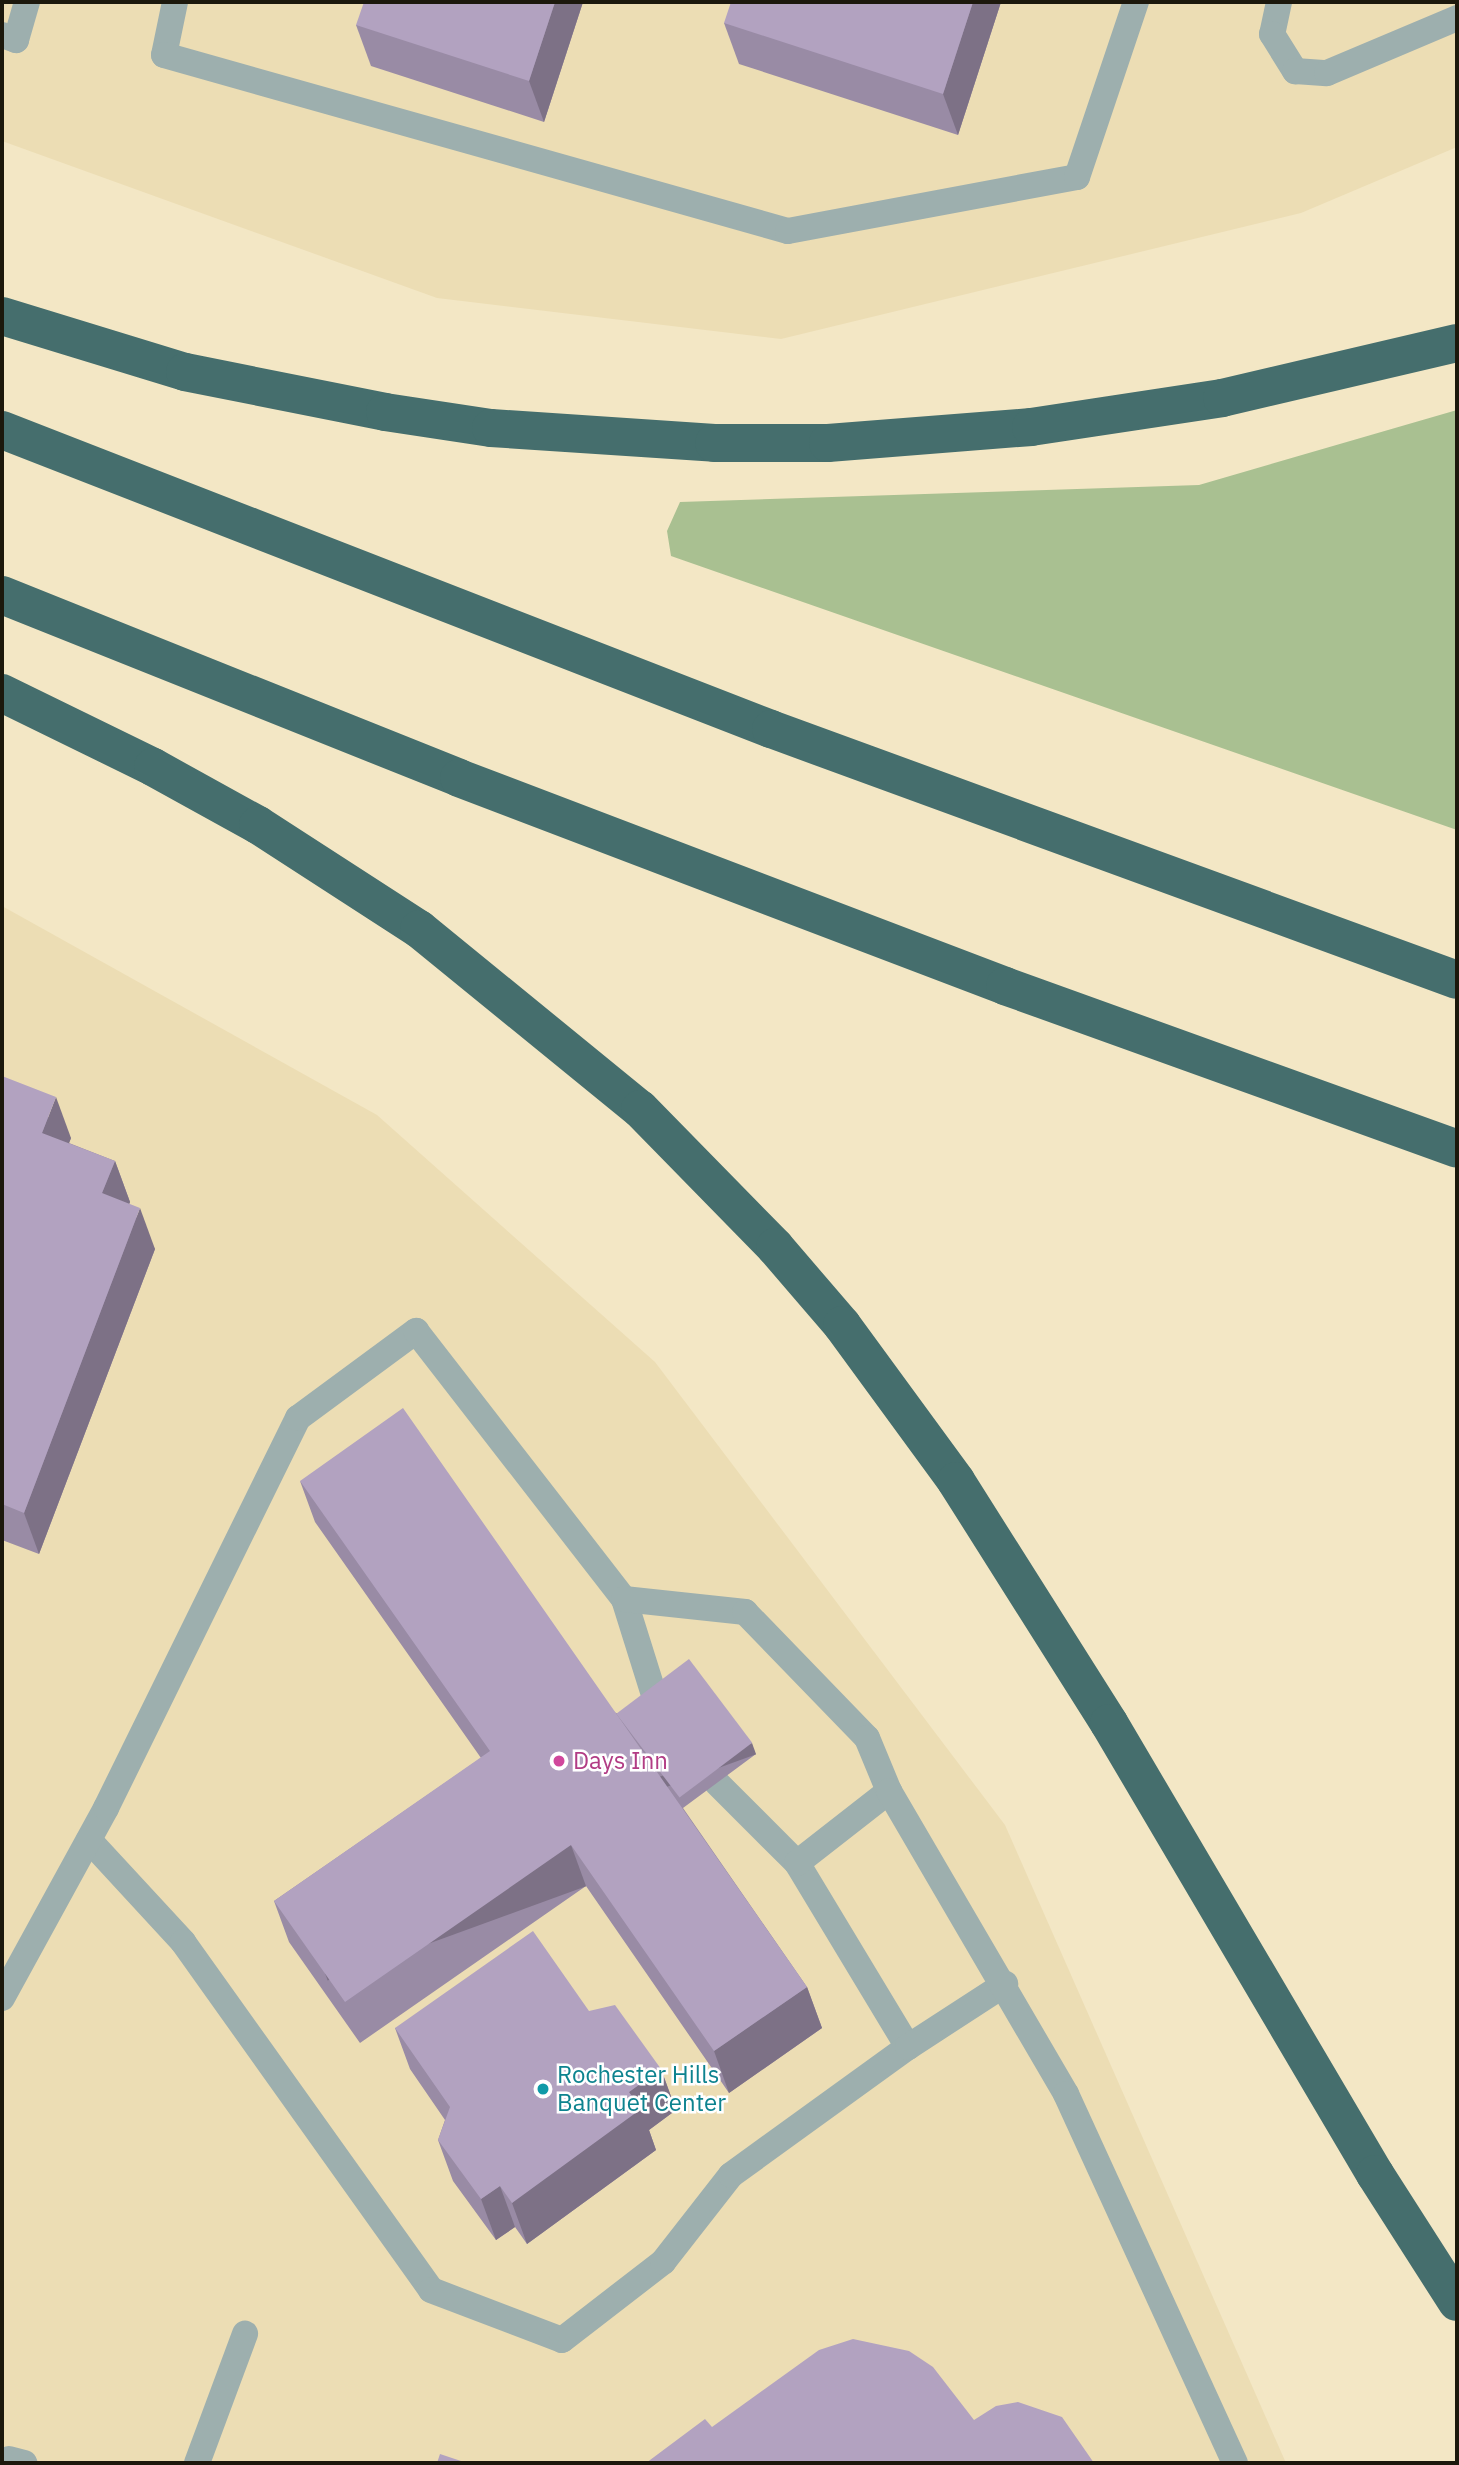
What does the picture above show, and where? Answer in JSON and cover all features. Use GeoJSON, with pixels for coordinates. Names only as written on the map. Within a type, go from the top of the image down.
{"type":"FeatureCollection","features":[{"type":"Feature","properties":{"kind":"highway"},"geometry":{"type":"LineString","coordinates":[[2,316],[185,372],[384,412],[491,428],[714,443],[828,443],[1031,427],[1222,398],[1457,343]]}},
{"type":"Feature","properties":{"kind":"highway"},"geometry":{"type":"LineString","coordinates":[[2,429],[771,729],[1457,980]]}},
{"type":"Feature","properties":{"kind":"highway"},"geometry":{"type":"LineString","coordinates":[[2,595],[615,838],[1005,986],[1457,1149]]}},
{"type":"Feature","properties":{"kind":"highway"},"geometry":{"type":"LineString","coordinates":[[2,693],[153,767],[258,825],[419,929],[640,1109],[775,1247],[850,1335],[956,1481],[1109,1723],[1375,2174],[1457,2302]]}},
{"type":"Feature","properties":{"kind":"lane"},"geometry":{"type":"LineString","coordinates":[[2,35],[16,40],[27,2]]}},
{"type":"Feature","properties":{"kind":"lane"},"geometry":{"type":"LineString","coordinates":[[175,2],[164,55],[788,231],[1077,177],[1136,2]]}},
{"type":"Feature","properties":{"kind":"lane"},"geometry":{"type":"LineString","coordinates":[[1279,2],[1272,34],[1294,71],[1327,73],[1457,18]]}},
{"type":"Feature","properties":{"kind":"lane"},"geometry":{"type":"LineString","coordinates":[[2,1998],[89,1840],[298,1419],[416,1331],[624,1599],[655,1698]]}},
{"type":"Feature","properties":{"kind":"lane"},"geometry":{"type":"LineString","coordinates":[[624,1599],[746,1612],[867,1738],[889,1791],[1005,1984],[1066,2094],[1235,2463]]}},
{"type":"Feature","properties":{"kind":"lane"},"geometry":{"type":"LineString","coordinates":[[717,1783],[797,1863],[908,2047]]}},
{"type":"Feature","properties":{"kind":"lane"},"geometry":{"type":"LineString","coordinates":[[797,1863],[889,1791]]}},
{"type":"Feature","properties":{"kind":"lane"},"geometry":{"type":"LineString","coordinates":[[89,1840],[183,1942],[431,2290],[562,2340],[663,2262],[731,2175],[908,2047],[1005,1984]]}},
{"type":"Feature","properties":{"kind":"lane"},"geometry":{"type":"LineString","coordinates":[[197,2463],[245,2334]]}},
{"type":"Feature","properties":{"kind":"shaded area"},"geometry":{"type":"Polygon","coordinates":[[[2,2],[1457,2],[1457,147],[1301,213],[781,339],[437,298],[2,141],[2,2]]]}},
{"type":"Feature","properties":{"kind":"shaded area"},"geometry":{"type":"Polygon","coordinates":[[[2,906],[377,1115],[655,1362],[1005,1825],[1286,2463],[2,2463],[2,906]]]}},
{"type":"Feature","properties":{"kind":"green space"},"geometry":{"type":"Polygon","coordinates":[[[1457,410],[1457,830],[671,556],[667,531],[680,502],[1199,485],[1457,410]]]}},
{"type":"Feature","properties":{"kind":"building"},"geometry":{"type":"Polygon","coordinates":[[[364,2],[555,2],[529,81],[356,25],[364,2]]]}},
{"type":"Feature","properties":{"kind":"building"},"geometry":{"type":"Polygon","coordinates":[[[731,2],[973,2],[943,94],[724,23],[731,2]]]}},
{"type":"Feature","properties":{"kind":"building"},"geometry":{"type":"Polygon","coordinates":[[[2,1076],[56,1097],[42,1133],[115,1161],[102,1193],[140,1208],[24,1513],[2,1504],[2,1076]]]}},
{"type":"Feature","properties":{"kind":"building","name":"Days Inn"},"geometry":{"type":"Polygon","coordinates":[[[403,1408],[807,1987],[714,2051],[571,1845],[345,2002],[274,1901],[490,1751],[300,1481],[403,1408]]]}},
{"type":"Feature","properties":{"kind":"building"},"geometry":{"type":"Polygon","coordinates":[[[689,1659],[752,1743],[680,1798],[616,1714],[689,1659]]]}},
{"type":"Feature","properties":{"kind":"building","name":"Rochester Hills Banquet Center"},"geometry":{"type":"Polygon","coordinates":[[[533,1931],[589,2011],[615,2005],[661,2069],[629,2092],[641,2109],[512,2203],[500,2186],[481,2199],[438,2140],[450,2107],[395,2028],[533,1931]]]}},
{"type":"Feature","properties":{"kind":"building"},"geometry":{"type":"Polygon","coordinates":[[[853,2339],[909,2351],[933,2367],[974,2420],[996,2406],[1018,2402],[1062,2417],[1094,2463],[646,2463],[705,2419],[712,2427],[819,2350],[853,2339]]]}},
{"type":"Feature","properties":{"kind":"building"},"geometry":{"type":"Polygon","coordinates":[[[440,2454],[467,2463],[437,2463],[440,2454]]]}},
{"type":"Feature","properties":{"kind":"place","name":"Days Inn"},"geometry":{"type":"Point","coordinates":[559,1761]}},
{"type":"Feature","properties":{"kind":"place","name":"Rochester Hills Banquet Center"},"geometry":{"type":"Point","coordinates":[543,2089]}}]}
